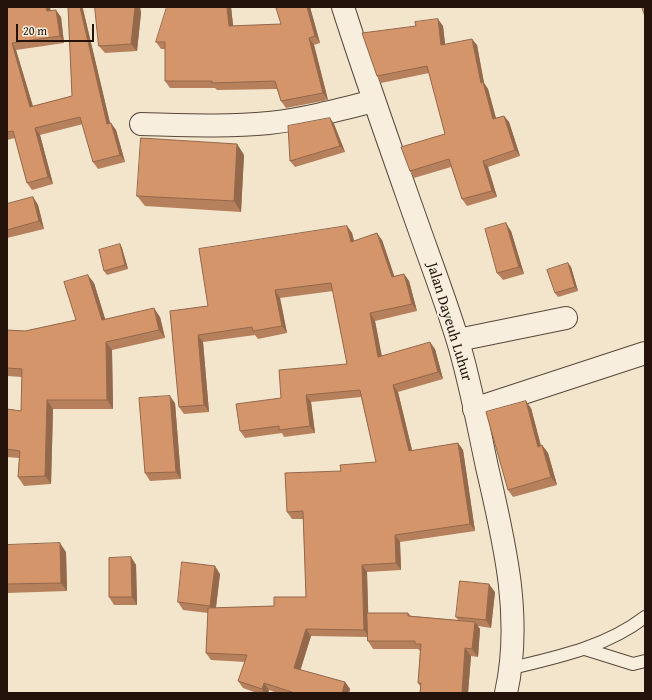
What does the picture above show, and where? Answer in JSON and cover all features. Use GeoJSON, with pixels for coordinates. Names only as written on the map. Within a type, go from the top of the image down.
{"type":"FeatureCollection","features":[{"type":"Feature","properties":{"kind":"street","name":"Jalan Dayeuh Luhur"},"geometry":{"type":"LineString","coordinates":[[343,7],[374,101],[458,340],[503,536],[510,580],[513,607],[512,668],[506,693]]}},
{"type":"Feature","properties":{"kind":"street"},"geometry":{"type":"LineString","coordinates":[[141,124],[229,125],[270,123],[315,116],[374,101]]}},
{"type":"Feature","properties":{"kind":"street"},"geometry":{"type":"LineString","coordinates":[[458,340],[566,318]]}},
{"type":"Feature","properties":{"kind":"street"},"geometry":{"type":"LineString","coordinates":[[474,409],[645,353]]}},
{"type":"Feature","properties":{"kind":"lane"},"geometry":{"type":"LineString","coordinates":[[512,668],[585,649],[634,625],[645,617]]}},
{"type":"Feature","properties":{"kind":"lane"},"geometry":{"type":"LineString","coordinates":[[585,649],[633,664],[645,661]]}},
{"type":"Feature","properties":{"kind":"building"},"geometry":{"type":"Polygon","coordinates":[[[7,7],[46,7],[47,11],[56,10],[60,36],[12,43],[30,107],[72,96],[68,7],[80,7],[107,124],[111,123],[120,155],[93,162],[80,117],[35,128],[48,177],[27,183],[13,131],[7,132],[7,7]]]}},
{"type":"Feature","properties":{"kind":"building"},"geometry":{"type":"Polygon","coordinates":[[[95,7],[135,7],[131,44],[99,46],[95,7]]]}},
{"type":"Feature","properties":{"kind":"building"},"geometry":{"type":"Polygon","coordinates":[[[167,7],[227,7],[229,26],[281,24],[276,8],[307,7],[315,36],[309,38],[323,93],[281,101],[275,81],[212,83],[212,81],[165,81],[165,42],[156,42],[167,7]]]}},
{"type":"Feature","properties":{"kind":"building"},"geometry":{"type":"Polygon","coordinates":[[[642,7],[645,7],[645,16],[642,7]]]}},
{"type":"Feature","properties":{"kind":"building"},"geometry":{"type":"Polygon","coordinates":[[[438,19],[441,45],[472,39],[481,83],[483,82],[493,119],[504,116],[515,150],[483,161],[492,191],[462,199],[449,159],[410,171],[401,147],[445,134],[427,66],[377,76],[362,33],[416,26],[415,22],[438,19]]]}},
{"type":"Feature","properties":{"kind":"building"},"geometry":{"type":"Polygon","coordinates":[[[330,118],[340,146],[290,161],[288,126],[330,118]]]}},
{"type":"Feature","properties":{"kind":"building"},"geometry":{"type":"Polygon","coordinates":[[[141,138],[237,144],[234,201],[137,196],[141,138]]]}},
{"type":"Feature","properties":{"kind":"building"},"geometry":{"type":"Polygon","coordinates":[[[33,197],[39,221],[7,230],[7,204],[33,197]]]}},
{"type":"Feature","properties":{"kind":"building"},"geometry":{"type":"Polygon","coordinates":[[[506,223],[519,267],[497,273],[485,229],[506,223]]]}},
{"type":"Feature","properties":{"kind":"building"},"geometry":{"type":"Polygon","coordinates":[[[347,226],[351,242],[377,233],[392,277],[404,274],[412,304],[370,313],[378,357],[430,342],[438,372],[393,385],[409,451],[458,443],[470,524],[395,535],[396,563],[362,565],[364,630],[306,629],[294,668],[345,682],[342,693],[295,693],[264,683],[262,689],[238,681],[247,655],[206,653],[208,608],[274,606],[274,597],[306,597],[303,511],[287,512],[285,473],[341,471],[340,465],[376,462],[360,390],[306,395],[310,426],[279,430],[279,426],[240,431],[236,404],[281,398],[279,370],[347,364],[331,283],[275,290],[282,326],[253,331],[252,327],[198,335],[204,405],[179,407],[170,311],[208,306],[199,249],[347,226]]]}},
{"type":"Feature","properties":{"kind":"building"},"geometry":{"type":"Polygon","coordinates":[[[120,244],[125,265],[104,271],[99,250],[120,244]]]}},
{"type":"Feature","properties":{"kind":"building"},"geometry":{"type":"Polygon","coordinates":[[[568,263],[575,287],[555,293],[547,270],[568,263]]]}},
{"type":"Feature","properties":{"kind":"building"},"geometry":{"type":"Polygon","coordinates":[[[88,275],[102,320],[154,308],[159,330],[106,342],[107,400],[47,400],[45,476],[18,477],[20,451],[7,449],[7,409],[21,411],[22,369],[7,368],[7,330],[25,331],[76,320],[64,282],[88,275]]]}},
{"type":"Feature","properties":{"kind":"building"},"geometry":{"type":"Polygon","coordinates":[[[170,396],[176,472],[145,473],[139,398],[170,396]]]}},
{"type":"Feature","properties":{"kind":"building"},"geometry":{"type":"Polygon","coordinates":[[[526,401],[538,447],[542,445],[551,477],[508,490],[486,412],[526,401]]]}},
{"type":"Feature","properties":{"kind":"building"},"geometry":{"type":"Polygon","coordinates":[[[60,543],[61,583],[7,584],[7,545],[60,543]]]}},
{"type":"Feature","properties":{"kind":"building"},"geometry":{"type":"Polygon","coordinates":[[[131,557],[132,597],[109,597],[109,558],[131,557]]]}},
{"type":"Feature","properties":{"kind":"building"},"geometry":{"type":"Polygon","coordinates":[[[182,562],[215,566],[210,606],[178,602],[182,562]]]}},
{"type":"Feature","properties":{"kind":"building"},"geometry":{"type":"Polygon","coordinates":[[[460,581],[489,584],[486,620],[456,617],[460,581]]]}},
{"type":"Feature","properties":{"kind":"building"},"geometry":{"type":"Polygon","coordinates":[[[367,613],[408,613],[408,616],[475,622],[472,649],[465,648],[462,693],[420,693],[421,683],[418,683],[421,644],[415,644],[415,641],[368,641],[367,613]]]}}]}
